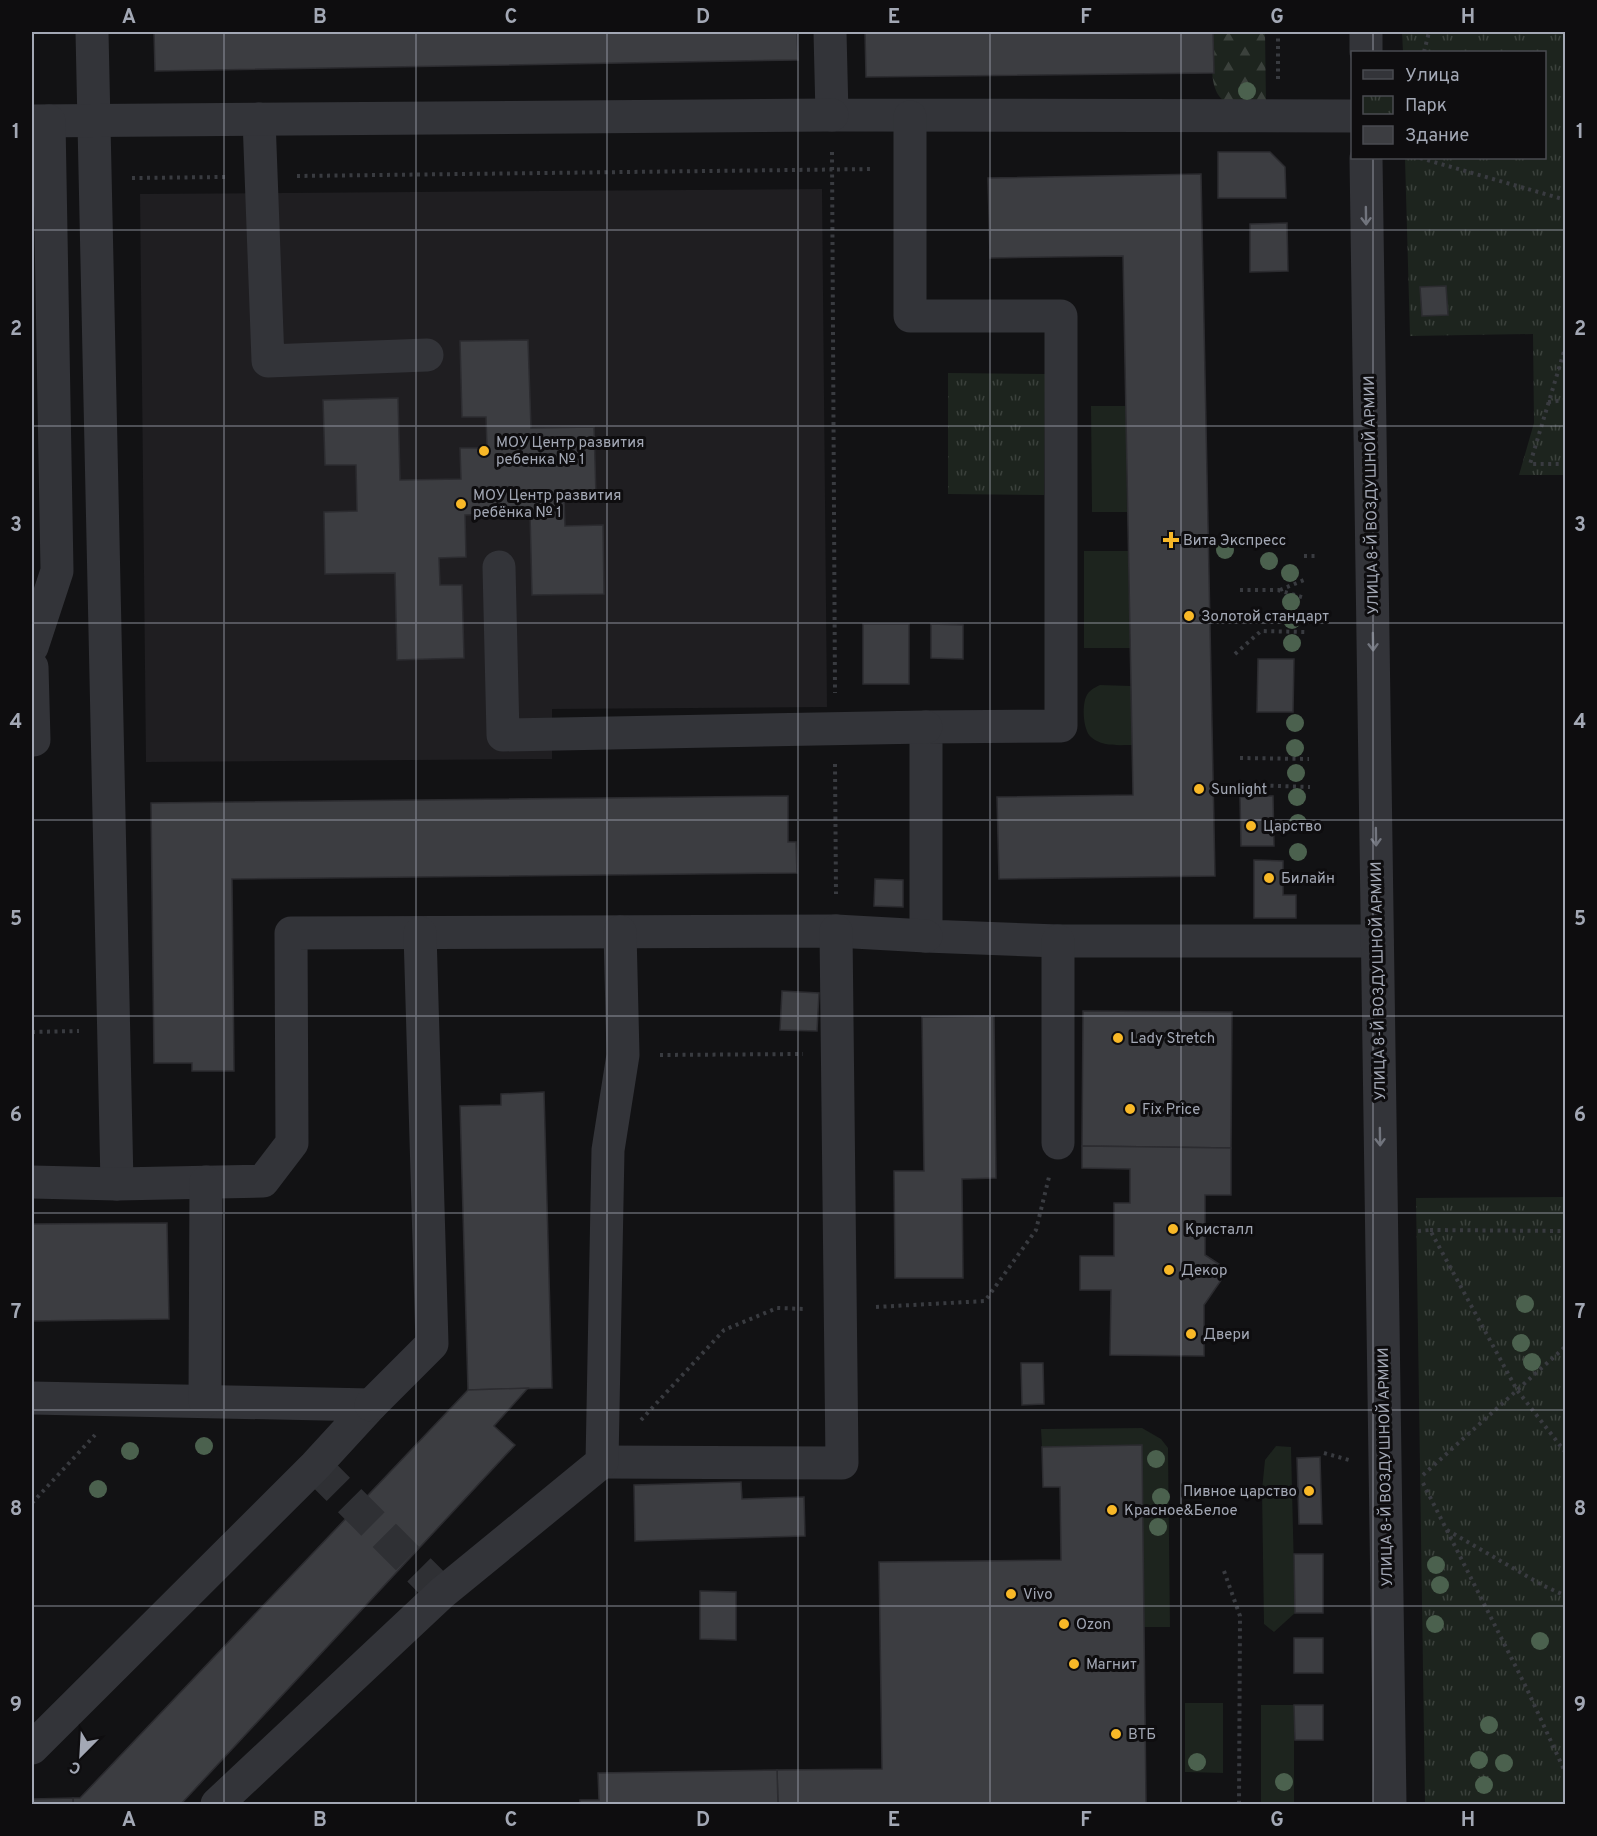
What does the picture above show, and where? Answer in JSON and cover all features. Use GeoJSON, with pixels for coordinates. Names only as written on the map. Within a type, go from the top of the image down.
{"type":"FeatureCollection","features":[{"type":"Feature","properties":{"kind":"street"},"geometry":{"type":"LineString","coordinates":[[92,32],[117,1184]]}},
{"type":"Feature","properties":{"kind":"street"},"geometry":{"type":"LineString","coordinates":[[830,32],[832,115]]}},
{"type":"Feature","properties":{"kind":"street"},"geometry":{"type":"LineString","coordinates":[[1366,32],[1366,51]]}},
{"type":"Feature","properties":{"kind":"street"},"geometry":{"type":"LineString","coordinates":[[32,646],[57,571],[40,121],[832,115],[1277,118],[1351,116]]}},
{"type":"Feature","properties":{"kind":"street"},"geometry":{"type":"LineString","coordinates":[[499,567],[503,735],[835,727],[1061,726],[1061,316],[910,316],[910,117]]}},
{"type":"Feature","properties":{"kind":"street"},"geometry":{"type":"LineString","coordinates":[[258,119],[268,361],[427,355]]}},
{"type":"Feature","properties":{"kind":"street","name":"УЛИЦА 8-Й ВОЗДУШНОЙ АРМИИ"},"geometry":{"type":"LineString","coordinates":[[1366,159],[1390,1804]]}},
{"type":"Feature","properties":{"kind":"street"},"geometry":{"type":"LineString","coordinates":[[32,667],[34,740],[32,740]]}},
{"type":"Feature","properties":{"kind":"street"},"geometry":{"type":"LineString","coordinates":[[926,727],[926,936]]}},
{"type":"Feature","properties":{"kind":"street"},"geometry":{"type":"LineString","coordinates":[[32,1182],[117,1184],[263,1181],[292,1143],[291,933],[836,931],[1058,941],[1377,941]]}},
{"type":"Feature","properties":{"kind":"street"},"geometry":{"type":"LineString","coordinates":[[217,1804],[442,1593],[602,1462],[842,1463],[836,931]]}},
{"type":"Feature","properties":{"kind":"street"},"geometry":{"type":"LineString","coordinates":[[602,1462],[608,1150],[623,1055],[620,932]]}},
{"type":"Feature","properties":{"kind":"street"},"geometry":{"type":"LineString","coordinates":[[32,1748],[315,1466],[371,1405],[432,1344],[420,933]]}},
{"type":"Feature","properties":{"kind":"street"},"geometry":{"type":"LineString","coordinates":[[1058,941],[1058,1143]]}},
{"type":"Feature","properties":{"kind":"street"},"geometry":{"type":"LineString","coordinates":[[205,1401],[206,1182]]}},
{"type":"Feature","properties":{"kind":"street"},"geometry":{"type":"LineString","coordinates":[[32,1398],[371,1405]]}},
{"type":"Feature","properties":{"kind":"path"},"geometry":{"type":"LineString","coordinates":[[1277,118],[1278,32]]}},
{"type":"Feature","properties":{"kind":"path"},"geometry":{"type":"LineString","coordinates":[[1424,51],[1430,32]]}},
{"type":"Feature","properties":{"kind":"path"},"geometry":{"type":"LineString","coordinates":[[832,115],[836,931]]}},
{"type":"Feature","properties":{"kind":"path"},"geometry":{"type":"LineString","coordinates":[[1423,159],[1566,200]]}},
{"type":"Feature","properties":{"kind":"path"},"geometry":{"type":"LineString","coordinates":[[95,179],[910,169]]}},
{"type":"Feature","properties":{"kind":"path"},"geometry":{"type":"LineString","coordinates":[[1566,345],[1530,464],[1566,464]]}},
{"type":"Feature","properties":{"kind":"path"},"geometry":{"type":"LineString","coordinates":[[1548,402],[1566,400]]}},
{"type":"Feature","properties":{"kind":"path"},"geometry":{"type":"LineString","coordinates":[[1304,556],[1317,556]]}},
{"type":"Feature","properties":{"kind":"path"},"geometry":{"type":"LineString","coordinates":[[1278,590],[1304,580]]}},
{"type":"Feature","properties":{"kind":"path"},"geometry":{"type":"LineString","coordinates":[[1240,590],[1278,590],[1305,598]]}},
{"type":"Feature","properties":{"kind":"path"},"geometry":{"type":"LineString","coordinates":[[1235,654],[1261,631],[1306,632]]}},
{"type":"Feature","properties":{"kind":"path"},"geometry":{"type":"LineString","coordinates":[[1240,758],[1309,759]]}},
{"type":"Feature","properties":{"kind":"path"},"geometry":{"type":"LineString","coordinates":[[1248,785],[1310,787]]}},
{"type":"Feature","properties":{"kind":"path"},"geometry":{"type":"LineString","coordinates":[[32,1032],[113,1030]]}},
{"type":"Feature","properties":{"kind":"path"},"geometry":{"type":"LineString","coordinates":[[623,1055],[837,1054]]}},
{"type":"Feature","properties":{"kind":"path"},"geometry":{"type":"LineString","coordinates":[[640,1421],[724,1330],[777,1308],[840,1310],[985,1301],[1036,1230],[1058,1143]]}},
{"type":"Feature","properties":{"kind":"path"},"geometry":{"type":"LineString","coordinates":[[1382,1233],[1430,1230],[1566,1231]]}},
{"type":"Feature","properties":{"kind":"path"},"geometry":{"type":"LineString","coordinates":[[1430,1230],[1517,1390],[1566,1453]]}},
{"type":"Feature","properties":{"kind":"path"},"geometry":{"type":"LineString","coordinates":[[1566,1346],[1420,1478],[1526,1687],[1566,1774]]}},
{"type":"Feature","properties":{"kind":"path"},"geometry":{"type":"LineString","coordinates":[[32,1503],[128,1400]]}},
{"type":"Feature","properties":{"kind":"path"},"geometry":{"type":"LineString","coordinates":[[1447,1529],[1542,1585],[1566,1596]]}},
{"type":"Feature","properties":{"kind":"path"},"geometry":{"type":"LineString","coordinates":[[1224,1571],[1240,1616],[1239,1804]]}},
{"type":"Feature","properties":{"kind":"shaded area","name":"МОУ Центр развития ребенка № 1"},"geometry":{"type":"Polygon","coordinates":[[[822,189],[827,707],[552,709],[552,759],[146,762],[140,194],[822,189]]]}},
{"type":"Feature","properties":{"kind":"green space"},"geometry":{"type":"Polygon","coordinates":[[[1213,32],[1265,32],[1266,104],[1232,104],[1223,100],[1217,93],[1212,74],[1213,32]]]}},
{"type":"Feature","properties":{"kind":"green space"},"geometry":{"type":"Polygon","coordinates":[[[1402,32],[1565,32],[1565,475],[1519,475],[1534,423],[1533,334],[1410,336],[1405,159],[1546,159],[1546,51],[1403,51],[1402,32]]]}},
{"type":"Feature","properties":{"kind":"green space"},"geometry":{"type":"Polygon","coordinates":[[[948,373],[1045,374],[1044,495],[948,494],[948,373]]]}},
{"type":"Feature","properties":{"kind":"green space"},"geometry":{"type":"Polygon","coordinates":[[[1091,406],[1126,406],[1127,512],[1092,512],[1091,406]]]}},
{"type":"Feature","properties":{"kind":"green space"},"geometry":{"type":"Polygon","coordinates":[[[1084,551],[1128,551],[1130,648],[1084,648],[1084,551]]]}},
{"type":"Feature","properties":{"kind":"green space"},"geometry":{"type":"Polygon","coordinates":[[[1100,685],[1131,686],[1132,745],[1105,744],[1088,734],[1084,718],[1085,701],[1090,691],[1100,685]]]}},
{"type":"Feature","properties":{"kind":"green space"},"geometry":{"type":"Polygon","coordinates":[[[1565,1197],[1565,1804],[1425,1804],[1416,1198],[1565,1197]]]}},
{"type":"Feature","properties":{"kind":"green space"},"geometry":{"type":"Polygon","coordinates":[[[1142,1428],[1161,1439],[1168,1448],[1170,1627],[1144,1627],[1142,1446],[1042,1447],[1041,1429],[1142,1428]]]}},
{"type":"Feature","properties":{"kind":"green space"},"geometry":{"type":"Polygon","coordinates":[[[1276,1446],[1291,1447],[1295,1613],[1274,1632],[1264,1624],[1262,1490],[1265,1460],[1276,1446]]]}},
{"type":"Feature","properties":{"kind":"green space"},"geometry":{"type":"Polygon","coordinates":[[[1185,1703],[1223,1703],[1223,1773],[1185,1772],[1185,1703]]]}},
{"type":"Feature","properties":{"kind":"green space"},"geometry":{"type":"Polygon","coordinates":[[[1261,1705],[1294,1705],[1294,1804],[1261,1804],[1261,1705]]]}},
{"type":"Feature","properties":{"kind":"building"},"geometry":{"type":"Polygon","coordinates":[[[154,32],[797,32],[798,60],[155,71],[154,32]]]}},
{"type":"Feature","properties":{"kind":"building"},"geometry":{"type":"Polygon","coordinates":[[[865,32],[1213,32],[1214,73],[866,77],[865,32]]]}},
{"type":"Feature","properties":{"kind":"building"},"geometry":{"type":"Polygon","coordinates":[[[1218,152],[1270,152],[1285,167],[1286,198],[1218,198],[1218,152]]]}},
{"type":"Feature","properties":{"kind":"building"},"geometry":{"type":"Polygon","coordinates":[[[1201,174],[1215,876],[999,879],[997,797],[1133,795],[1123,256],[990,258],[988,178],[1201,174]]]}},
{"type":"Feature","properties":{"kind":"building"},"geometry":{"type":"Polygon","coordinates":[[[1287,223],[1288,271],[1250,272],[1250,224],[1287,223]]]}},
{"type":"Feature","properties":{"kind":"building"},"geometry":{"type":"Polygon","coordinates":[[[1446,286],[1448,315],[1422,316],[1420,287],[1446,286]]]}},
{"type":"Feature","properties":{"kind":"building","name":"МОУ Центр развития ребёнка № 1"},"geometry":{"type":"Polygon","coordinates":[[[528,340],[531,428],[594,427],[596,496],[564,497],[565,526],[603,525],[604,594],[532,595],[530,513],[465,515],[466,557],[439,558],[440,585],[462,585],[464,658],[397,660],[395,573],[325,574],[324,512],[357,511],[356,465],[325,465],[323,400],[398,398],[400,480],[461,479],[460,448],[487,448],[486,417],[462,417],[460,341],[528,340]]]}},
{"type":"Feature","properties":{"kind":"building"},"geometry":{"type":"Polygon","coordinates":[[[863,624],[909,624],[909,684],[863,684],[863,624]]]}},
{"type":"Feature","properties":{"kind":"building"},"geometry":{"type":"Polygon","coordinates":[[[931,624],[963,625],[963,659],[931,658],[931,624]]]}},
{"type":"Feature","properties":{"kind":"building"},"geometry":{"type":"Polygon","coordinates":[[[1258,659],[1294,659],[1293,712],[1257,712],[1258,659]]]}},
{"type":"Feature","properties":{"kind":"building"},"geometry":{"type":"Polygon","coordinates":[[[788,796],[788,842],[796,842],[797,873],[232,879],[234,1071],[192,1071],[192,1063],[154,1063],[151,803],[788,796]]]}},
{"type":"Feature","properties":{"kind":"building"},"geometry":{"type":"Polygon","coordinates":[[[1273,796],[1274,846],[1241,846],[1240,797],[1273,796]]]}},
{"type":"Feature","properties":{"kind":"building","name":"Билайн"},"geometry":{"type":"Polygon","coordinates":[[[1254,860],[1283,861],[1283,895],[1296,895],[1296,918],[1254,918],[1254,860]]]}},
{"type":"Feature","properties":{"kind":"building"},"geometry":{"type":"Polygon","coordinates":[[[875,879],[903,880],[903,907],[874,906],[875,879]]]}},
{"type":"Feature","properties":{"kind":"building"},"geometry":{"type":"Polygon","coordinates":[[[782,991],[819,993],[817,1031],[780,1030],[782,991]]]}},
{"type":"Feature","properties":{"kind":"building"},"geometry":{"type":"Polygon","coordinates":[[[1083,1011],[1232,1012],[1231,1148],[1082,1146],[1083,1011]]]}},
{"type":"Feature","properties":{"kind":"building"},"geometry":{"type":"Polygon","coordinates":[[[994,1016],[996,1178],[962,1179],[963,1278],[895,1278],[894,1171],[924,1171],[922,1017],[994,1016]]]}},
{"type":"Feature","properties":{"kind":"building"},"geometry":{"type":"Polygon","coordinates":[[[544,1092],[552,1388],[468,1390],[460,1106],[501,1105],[501,1094],[544,1092]]]}},
{"type":"Feature","properties":{"kind":"building"},"geometry":{"type":"Polygon","coordinates":[[[1082,1146],[1231,1148],[1231,1195],[1205,1195],[1205,1255],[1228,1270],[1204,1305],[1204,1356],[1110,1355],[1111,1290],[1080,1290],[1080,1256],[1114,1256],[1114,1203],[1130,1203],[1130,1169],[1082,1168],[1082,1146]]]}},
{"type":"Feature","properties":{"kind":"building"},"geometry":{"type":"Polygon","coordinates":[[[167,1223],[169,1319],[32,1321],[32,1224],[167,1223]]]}},
{"type":"Feature","properties":{"kind":"building"},"geometry":{"type":"Polygon","coordinates":[[[1021,1363],[1043,1363],[1044,1404],[1022,1405],[1021,1363]]]}},
{"type":"Feature","properties":{"kind":"building"},"geometry":{"type":"Polygon","coordinates":[[[528,1388],[494,1426],[515,1445],[181,1804],[73,1804],[73,1798],[80,1798],[468,1390],[528,1388]]]}},
{"type":"Feature","properties":{"kind":"building","name":"Vivo"},"geometry":{"type":"Polygon","coordinates":[[[1142,1445],[1146,1804],[778,1804],[777,1770],[882,1769],[879,1562],[1061,1560],[1060,1487],[1043,1487],[1042,1447],[1142,1445]]]}},
{"type":"Feature","properties":{"kind":"building","name":"Пивное царство"},"geometry":{"type":"Polygon","coordinates":[[[1320,1457],[1322,1524],[1299,1524],[1297,1458],[1320,1457]]]}},
{"type":"Feature","properties":{"kind":"building"},"geometry":{"type":"Polygon","coordinates":[[[741,1482],[742,1499],[804,1497],[805,1536],[635,1541],[634,1485],[741,1482]]]}},
{"type":"Feature","properties":{"kind":"building"},"geometry":{"type":"Polygon","coordinates":[[[1294,1554],[1323,1554],[1323,1613],[1295,1613],[1294,1554]]]}},
{"type":"Feature","properties":{"kind":"building"},"geometry":{"type":"Polygon","coordinates":[[[700,1591],[736,1592],[736,1640],[700,1639],[700,1591]]]}},
{"type":"Feature","properties":{"kind":"building"},"geometry":{"type":"Polygon","coordinates":[[[1294,1638],[1323,1638],[1323,1673],[1294,1673],[1294,1638]]]}},
{"type":"Feature","properties":{"kind":"building"},"geometry":{"type":"Polygon","coordinates":[[[1294,1705],[1323,1705],[1323,1740],[1295,1740],[1294,1705]]]}},
{"type":"Feature","properties":{"kind":"building"},"geometry":{"type":"Polygon","coordinates":[[[777,1770],[778,1804],[580,1804],[580,1800],[599,1800],[598,1773],[777,1770]]]}},
{"type":"Feature","properties":{"kind":"building"},"geometry":{"type":"Polygon","coordinates":[[[73,1798],[73,1804],[32,1804],[32,1799],[73,1798]]]}},
{"type":"Feature","properties":{"kind":"tunnel"},"geometry":{"type":"LineString","coordinates":[[315,1466],[442,1593]]}},
{"type":"Feature","properties":{"kind":"place","name":"МОУ Центр развития ребенка № 1"},"geometry":{"type":"Point","coordinates":[484,451]}},
{"type":"Feature","properties":{"kind":"place","name":"МОУ Центр развития ребёнка № 1"},"geometry":{"type":"Point","coordinates":[461,504]}},
{"type":"Feature","properties":{"kind":"place","name":"Вита Экспресс"},"geometry":{"type":"Point","coordinates":[1171,540]}},
{"type":"Feature","properties":{"kind":"place","name":"Золотой стандарт"},"geometry":{"type":"Point","coordinates":[1189,616]}},
{"type":"Feature","properties":{"kind":"place","name":"Sunlight"},"geometry":{"type":"Point","coordinates":[1199,789]}},
{"type":"Feature","properties":{"kind":"place","name":"Царство"},"geometry":{"type":"Point","coordinates":[1251,826]}},
{"type":"Feature","properties":{"kind":"place","name":"Билайн"},"geometry":{"type":"Point","coordinates":[1269,878]}},
{"type":"Feature","properties":{"kind":"place","name":"Lady Stretch"},"geometry":{"type":"Point","coordinates":[1118,1038]}},
{"type":"Feature","properties":{"kind":"place","name":"Fix Price"},"geometry":{"type":"Point","coordinates":[1130,1109]}},
{"type":"Feature","properties":{"kind":"place","name":"Кристалл"},"geometry":{"type":"Point","coordinates":[1173,1229]}},
{"type":"Feature","properties":{"kind":"place","name":"Декор"},"geometry":{"type":"Point","coordinates":[1169,1270]}},
{"type":"Feature","properties":{"kind":"place","name":"Двери"},"geometry":{"type":"Point","coordinates":[1191,1334]}},
{"type":"Feature","properties":{"kind":"place","name":"Пивное царство"},"geometry":{"type":"Point","coordinates":[1309,1491]}},
{"type":"Feature","properties":{"kind":"place","name":"Красное&Белое"},"geometry":{"type":"Point","coordinates":[1112,1510]}},
{"type":"Feature","properties":{"kind":"place","name":"Vivo"},"geometry":{"type":"Point","coordinates":[1011,1594]}},
{"type":"Feature","properties":{"kind":"place","name":"Ozon"},"geometry":{"type":"Point","coordinates":[1064,1624]}},
{"type":"Feature","properties":{"kind":"place","name":"Магнит"},"geometry":{"type":"Point","coordinates":[1074,1664]}},
{"type":"Feature","properties":{"kind":"place","name":"ВТБ"},"geometry":{"type":"Point","coordinates":[1116,1734]}}]}
